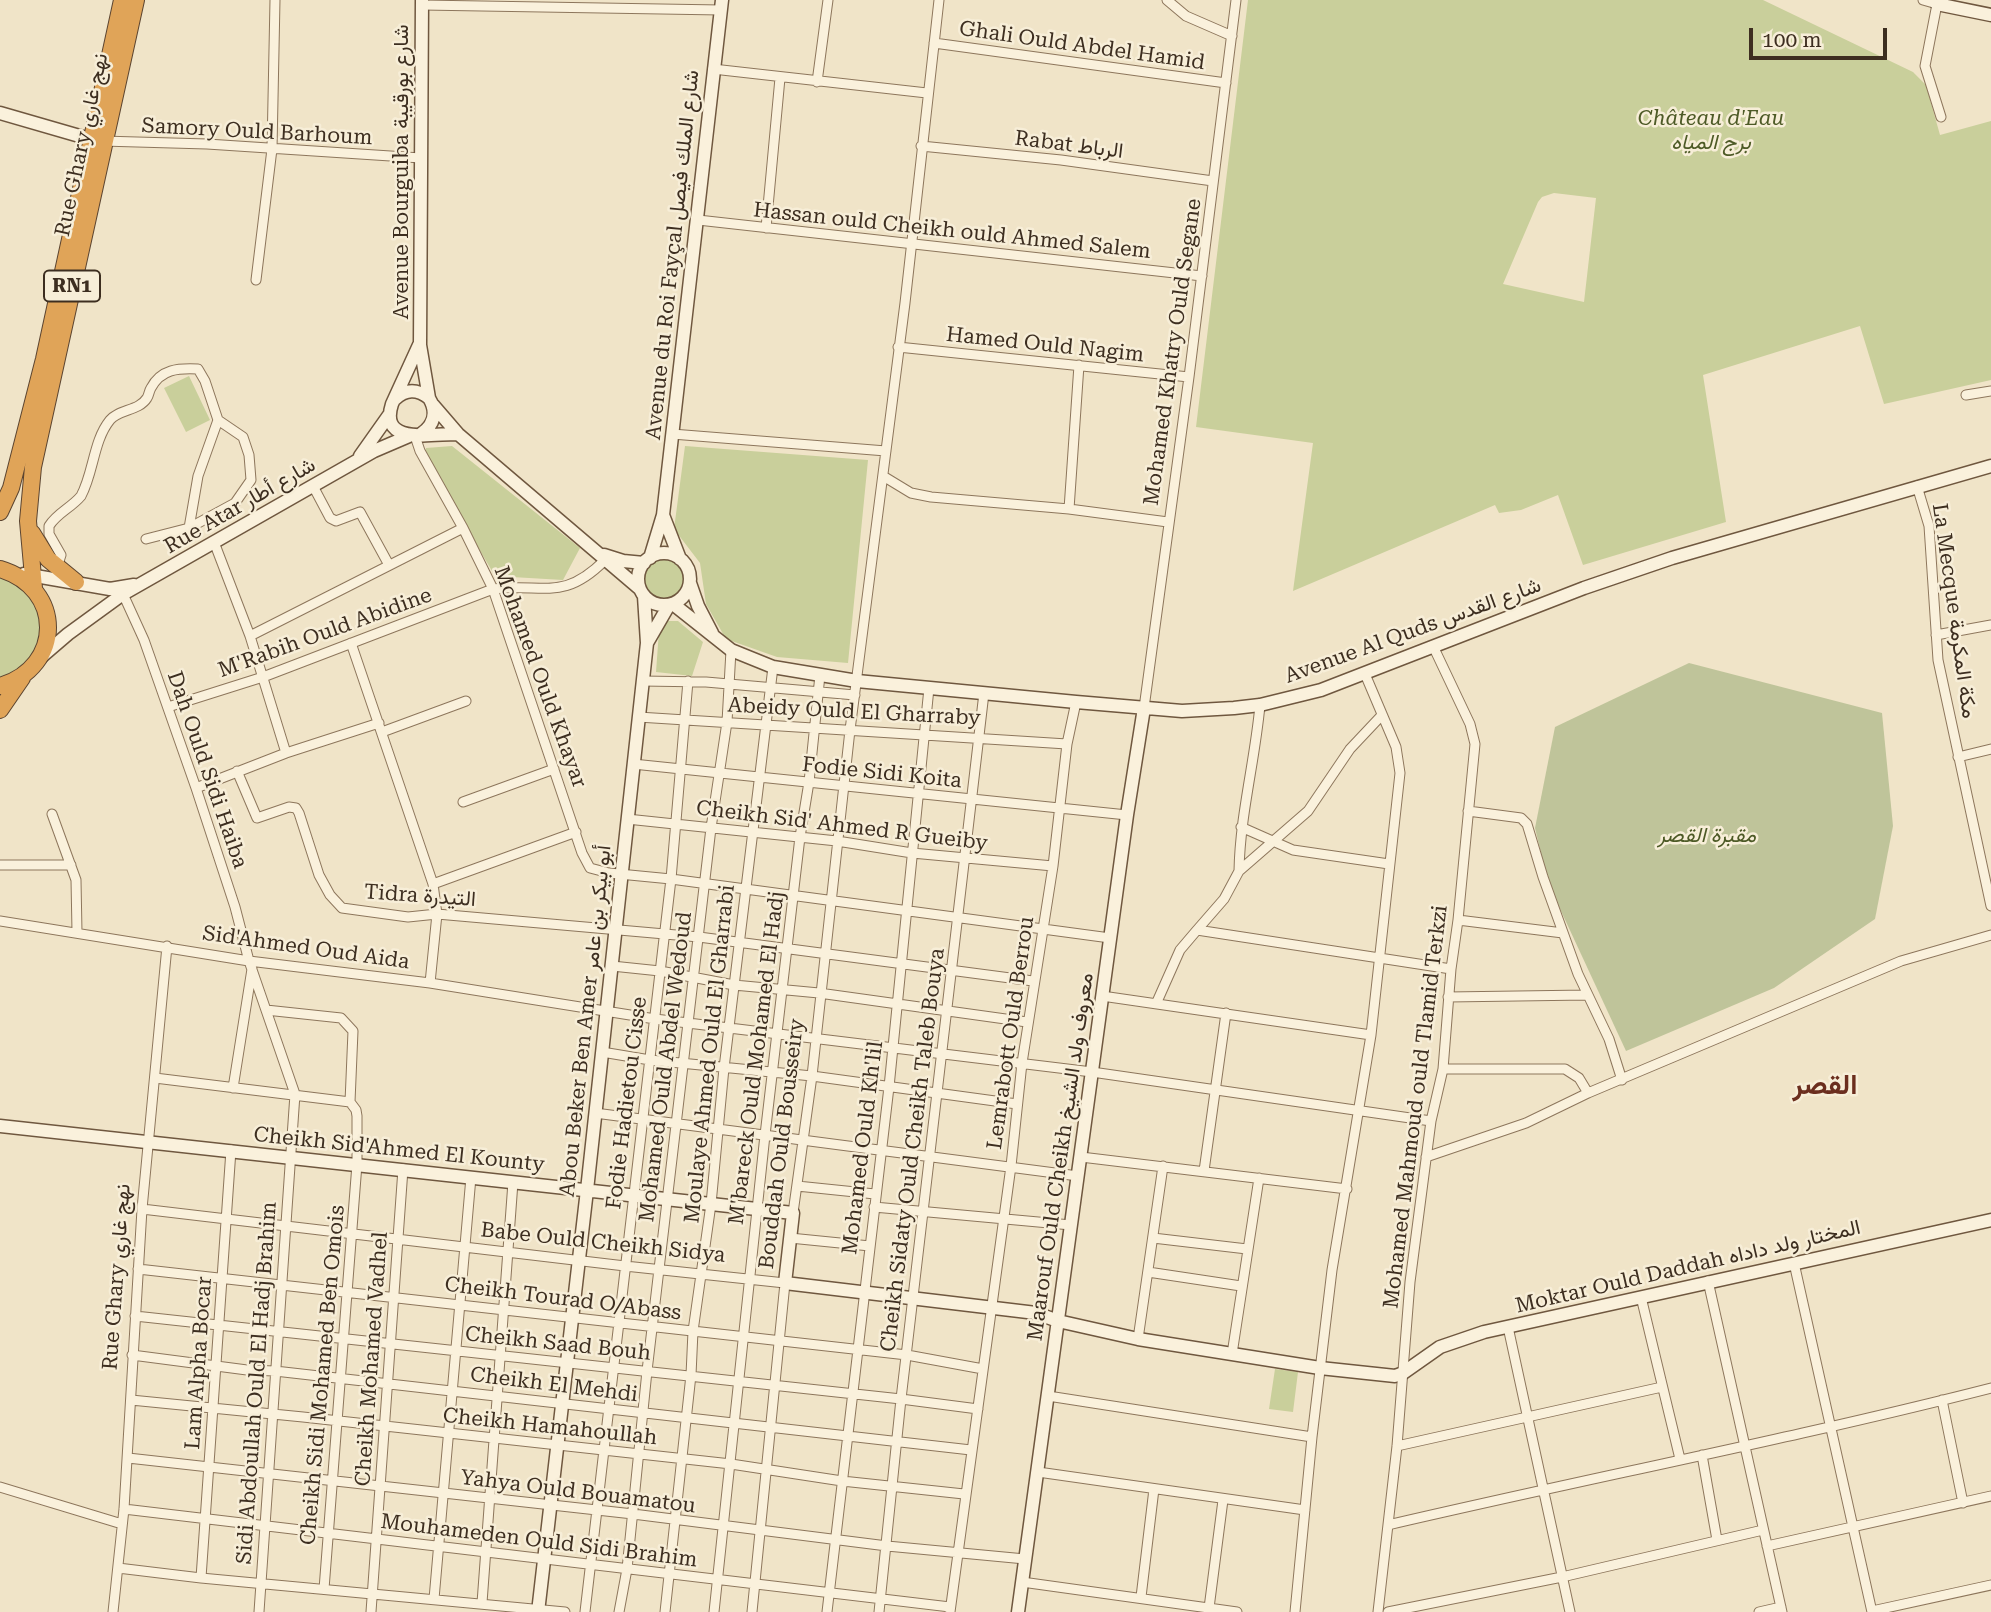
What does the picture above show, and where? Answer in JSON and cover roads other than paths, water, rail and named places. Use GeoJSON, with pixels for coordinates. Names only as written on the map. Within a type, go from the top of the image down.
{"type":"FeatureCollection","features":[{"type":"Feature","properties":{"kind":"highway","name":"Rue Ghary نهج غاري"},"geometry":{"type":"LineString","coordinates":[[33,581],[28,521],[33,467],[122,0]]}},
{"type":"Feature","properties":{"kind":"highway","name":"Rue Ghary نهج غاري"},"geometry":{"type":"LineString","coordinates":[[97,141],[136,0]]}},
{"type":"Feature","properties":{"kind":"highway","name":"Rue Ghary نهج غاري"},"geometry":{"type":"LineString","coordinates":[[0,512],[11,488],[70,272]]}},
{"type":"Feature","properties":{"kind":"highway"},"geometry":{"type":"LineString","coordinates":[[28,521],[38,545],[57,567],[76,582]]}},
{"type":"Feature","properties":{"kind":"highway"},"geometry":{"type":"LineString","coordinates":[[0,710],[23,676],[40,659],[45,647],[48,622],[46,610],[33,581],[6,571]]}},
{"type":"Feature","properties":{"kind":"highway"},"geometry":{"type":"LineString","coordinates":[[0,686],[23,676]]}},
{"type":"Feature","properties":{"kind":"street"},"geometry":{"type":"LineString","coordinates":[[256,280],[272,149],[275,0]]}},
{"type":"Feature","properties":{"kind":"street"},"geometry":{"type":"LineString","coordinates":[[817,82],[828,0]]}},
{"type":"Feature","properties":{"kind":"street","name":"Bouddah Ould Bousseiry"},"geometry":{"type":"LineString","coordinates":[[752,1612],[778,1341],[939,0]]}},
{"type":"Feature","properties":{"kind":"street"},"geometry":{"type":"LineString","coordinates":[[1167,0],[1186,16],[1232,36]]}},
{"type":"Feature","properties":{"kind":"street","name":"Mohamed Khatry Ould Segane"},"geometry":{"type":"LineString","coordinates":[[1144,708],[1236,0]]}},
{"type":"Feature","properties":{"kind":"street"},"geometry":{"type":"LineString","coordinates":[[1923,0],[1991,15]]}},
{"type":"Feature","properties":{"kind":"street"},"geometry":{"type":"LineString","coordinates":[[1937,2],[1925,65],[1941,117]]}},
{"type":"Feature","properties":{"kind":"street"},"geometry":{"type":"LineString","coordinates":[[422,3],[721,5]]}},
{"type":"Feature","properties":{"kind":"street","name":"Avenue Bourguiba شارع بورقيبة"},"geometry":{"type":"LineString","coordinates":[[422,3],[419,345],[431,402]]}},
{"type":"Feature","properties":{"kind":"street","name":"Avenue du Roi Fayçal شارع الملك فيصل"},"geometry":{"type":"LineString","coordinates":[[647,560],[663,515],[721,5]]}},
{"type":"Feature","properties":{"kind":"street","name":"Ghali Ould Abdel Hamid"},"geometry":{"type":"LineString","coordinates":[[934,43],[1226,83]]}},
{"type":"Feature","properties":{"kind":"street"},"geometry":{"type":"LineString","coordinates":[[713,69],[927,93]]}},
{"type":"Feature","properties":{"kind":"street"},"geometry":{"type":"LineString","coordinates":[[766,228],[780,78]]}},
{"type":"Feature","properties":{"kind":"street"},"geometry":{"type":"LineString","coordinates":[[0,113],[97,141]]}},
{"type":"Feature","properties":{"kind":"street","name":"Samory Ould Barhoum"},"geometry":{"type":"LineString","coordinates":[[97,141],[207,144],[421,158]]}},
{"type":"Feature","properties":{"kind":"street","name":"Rabat الرباط"},"geometry":{"type":"LineString","coordinates":[[921,146],[1061,160],[1213,181]]}},
{"type":"Feature","properties":{"kind":"street","name":"Hassan ould Cheikh ould Ahmed Salem"},"geometry":{"type":"LineString","coordinates":[[698,220],[1202,276]]}},
{"type":"Feature","properties":{"kind":"street","name":"Avenue Bourguiba شارع بورقيبة"},"geometry":{"type":"LineString","coordinates":[[394,400],[419,345]]}},
{"type":"Feature","properties":{"kind":"street","name":"Hamed Ould Nagim"},"geometry":{"type":"LineString","coordinates":[[898,347],[1189,377]]}},
{"type":"Feature","properties":{"kind":"street"},"geometry":{"type":"LineString","coordinates":[[1069,509],[1079,365]]}},
{"type":"Feature","properties":{"kind":"street"},"geometry":{"type":"LineString","coordinates":[[57,567],[61,559],[60,551],[49,534],[49,526],[57,515],[81,496],[103,430],[113,416],[147,400],[151,387],[162,374],[175,368],[198,369],[218,420],[243,437],[249,455],[251,480],[235,503],[189,528],[146,539]]}},
{"type":"Feature","properties":{"kind":"street"},"geometry":{"type":"LineString","coordinates":[[458,434],[415,436],[395,429],[389,415],[394,400],[408,391],[415,391],[431,402],[458,434],[655,604],[671,605],[685,595],[690,583],[689,570],[680,559],[663,515]]}},
{"type":"Feature","properties":{"kind":"street"},"geometry":{"type":"LineString","coordinates":[[1966,395],[1991,391]]}},
{"type":"Feature","properties":{"kind":"street"},"geometry":{"type":"LineString","coordinates":[[415,436],[433,422],[435,414],[431,402]]}},
{"type":"Feature","properties":{"kind":"street","name":"Rue Atar شارع أطار"},"geometry":{"type":"LineString","coordinates":[[352,464],[370,444],[389,415]]}},
{"type":"Feature","properties":{"kind":"street"},"geometry":{"type":"LineString","coordinates":[[189,528],[198,476],[218,420]]}},
{"type":"Feature","properties":{"kind":"street"},"geometry":{"type":"LineString","coordinates":[[672,434],[886,451]]}},
{"type":"Feature","properties":{"kind":"street","name":"Rue Atar شارع أطار"},"geometry":{"type":"LineString","coordinates":[[40,659],[68,634],[123,594],[388,443],[415,436]]}},
{"type":"Feature","properties":{"kind":"street","name":"Mohamed Ould Khayar"},"geometry":{"type":"LineString","coordinates":[[415,436],[420,451],[493,589],[582,853],[590,868],[622,873]]}},
{"type":"Feature","properties":{"kind":"street","name":"Avenue Al Quds شارع القدس"},"geometry":{"type":"LineString","coordinates":[[671,605],[731,650],[773,667],[820,675],[857,681],[1144,708],[1202,710],[1260,705],[1310,693],[1365,674],[1584,588],[1672,558],[1991,466]]}},
{"type":"Feature","properties":{"kind":"street"},"geometry":{"type":"LineString","coordinates":[[883,476],[919,495],[1069,509],[1168,522]]}},
{"type":"Feature","properties":{"kind":"street"},"geometry":{"type":"LineString","coordinates":[[313,486],[330,519],[336,521],[360,512],[389,565]]}},
{"type":"Feature","properties":{"kind":"street","name":"La Mecque مكة المكرمة"},"geometry":{"type":"LineString","coordinates":[[1917,486],[1929,526],[1940,670],[1958,757],[1986,860],[1991,906]]}},
{"type":"Feature","properties":{"kind":"street"},"geometry":{"type":"LineString","coordinates":[[250,636],[463,528]]}},
{"type":"Feature","properties":{"kind":"street"},"geometry":{"type":"LineString","coordinates":[[214,542],[250,636],[286,753]]}},
{"type":"Feature","properties":{"kind":"street"},"geometry":{"type":"LineString","coordinates":[[594,551],[623,561],[647,560],[666,553],[680,559]]}},
{"type":"Feature","properties":{"kind":"street","name":"M'Rabih Ould Abidine"},"geometry":{"type":"LineString","coordinates":[[168,707],[262,677],[493,589],[561,589],[585,578],[605,560]]}},
{"type":"Feature","properties":{"kind":"street"},"geometry":{"type":"LineString","coordinates":[[642,593],[639,576],[647,560]]}},
{"type":"Feature","properties":{"kind":"street","name":"Rue Atar شارع أطار"},"geometry":{"type":"LineString","coordinates":[[33,581],[76,582],[110,589],[148,582]]}},
{"type":"Feature","properties":{"kind":"street","name":"Avenue Al Quds شارع القدس"},"geometry":{"type":"LineString","coordinates":[[690,583],[713,636]]}},
{"type":"Feature","properties":{"kind":"street","name":"Abou Beker Ben Amer أبو بيكر بن عامر"},"geometry":{"type":"LineString","coordinates":[[538,1610],[647,643],[642,593]]}},
{"type":"Feature","properties":{"kind":"street","name":"Dah Ould Sidi Haiba"},"geometry":{"type":"LineString","coordinates":[[123,594],[144,640],[196,788],[295,1094]]}},
{"type":"Feature","properties":{"kind":"street","name":"Abou Beker Ben Amer أبو بيكر بن عامر"},"geometry":{"type":"LineString","coordinates":[[647,643],[671,605]]}},
{"type":"Feature","properties":{"kind":"street"},"geometry":{"type":"LineString","coordinates":[[1936,635],[1991,625]]}},
{"type":"Feature","properties":{"kind":"street"},"geometry":{"type":"LineString","coordinates":[[351,643],[433,884],[437,914],[430,983]]}},
{"type":"Feature","properties":{"kind":"street","name":"Mohamed Mahmoud ould Tlamid Terkzi"},"geometry":{"type":"LineString","coordinates":[[1378,1612],[1397,1446],[1410,1282],[1431,1121],[1443,1069],[1475,744],[1474,735],[1433,646]]}},
{"type":"Feature","properties":{"kind":"street","name":"Mohamed Ould Abdel Wedoud"},"geometry":{"type":"LineString","coordinates":[[619,1612],[627,1569],[652,1326],[711,828],[727,722],[731,650]]}},
{"type":"Feature","properties":{"kind":"street","name":"Moulaye Ahmed Ould El Gharrabi"},"geometry":{"type":"LineString","coordinates":[[664,1612],[751,833],[773,667]]}},
{"type":"Feature","properties":{"kind":"street"},"geometry":{"type":"LineString","coordinates":[[1295,1612],[1332,1270],[1371,1035],[1400,761],[1365,674]]}},
{"type":"Feature","properties":{"kind":"street","name":"M'bareck Ould Mohamed El Hadj"},"geometry":{"type":"LineString","coordinates":[[714,1612],[765,1135],[800,837],[816,728],[820,675]]}},
{"type":"Feature","properties":{"kind":"street"},"geometry":{"type":"LineString","coordinates":[[642,681],[688,681],[855,695]]}},
{"type":"Feature","properties":{"kind":"street","name":"Fodie Hadietou Cisse"},"geometry":{"type":"LineString","coordinates":[[585,1612],[671,878],[688,681]]}},
{"type":"Feature","properties":{"kind":"street","name":"Mohamed Ould Kh'lil"},"geometry":{"type":"LineString","coordinates":[[827,1612],[889,1087],[929,688]]}},
{"type":"Feature","properties":{"kind":"street","name":"Cheikh Sidaty Ould Cheikh Taleb Bouya"},"geometry":{"type":"LineString","coordinates":[[879,1612],[901,1399],[984,693]]}},
{"type":"Feature","properties":{"kind":"street"},"geometry":{"type":"LineString","coordinates":[[196,788],[286,753],[381,728],[466,701]]}},
{"type":"Feature","properties":{"kind":"street","name":"Lemrabott Ould Berrou"},"geometry":{"type":"LineString","coordinates":[[950,1609],[1011,1167],[1021,1063],[1053,866],[1067,744],[1076,702]]}},
{"type":"Feature","properties":{"kind":"street"},"geometry":{"type":"LineString","coordinates":[[1239,871],[1241,827],[1252,773],[1260,705]]}},
{"type":"Feature","properties":{"kind":"street","name":"Maarouf Ould Cheikh معروف ولد الشيخ"},"geometry":{"type":"LineString","coordinates":[[1018,1612],[1126,815],[1144,708]]}},
{"type":"Feature","properties":{"kind":"street"},"geometry":{"type":"LineString","coordinates":[[1156,1004],[1180,950],[1224,899],[1239,871],[1308,811],[1350,749],[1382,715]]}},
{"type":"Feature","properties":{"kind":"street","name":"Abeidy Ould El Gharraby"},"geometry":{"type":"LineString","coordinates":[[638,717],[1067,744]]}},
{"type":"Feature","properties":{"kind":"street"},"geometry":{"type":"LineString","coordinates":[[1958,757],[1991,749]]}},
{"type":"Feature","properties":{"kind":"street","name":"Fodie Sidi Koita"},"geometry":{"type":"LineString","coordinates":[[633,764],[1126,815]]}},
{"type":"Feature","properties":{"kind":"street"},"geometry":{"type":"LineString","coordinates":[[463,802],[554,769]]}},
{"type":"Feature","properties":{"kind":"street","name":"Tidra التيدرة"},"geometry":{"type":"LineString","coordinates":[[237,771],[257,818],[289,807],[296,808],[319,876],[330,895],[342,908],[408,917],[437,914],[699,937],[1033,981]]}},
{"type":"Feature","properties":{"kind":"street"},"geometry":{"type":"LineString","coordinates":[[1468,811],[1521,818],[1527,824],[1563,933],[1587,995],[1609,1039],[1622,1080]]}},
{"type":"Feature","properties":{"kind":"street"},"geometry":{"type":"LineString","coordinates":[[52,814],[76,880],[77,932]]}},
{"type":"Feature","properties":{"kind":"street","name":"Cheikh Sid' Ahmed R Gueiby"},"geometry":{"type":"LineString","coordinates":[[627,819],[837,841],[912,853],[1053,866]]}},
{"type":"Feature","properties":{"kind":"street"},"geometry":{"type":"LineString","coordinates":[[1241,827],[1293,850],[1389,864]]}},
{"type":"Feature","properties":{"kind":"street"},"geometry":{"type":"LineString","coordinates":[[433,884],[576,832]]}},
{"type":"Feature","properties":{"kind":"street"},"geometry":{"type":"LineString","coordinates":[[0,865],[71,865]]}},
{"type":"Feature","properties":{"kind":"street"},"geometry":{"type":"LineString","coordinates":[[622,873],[1110,938]]}},
{"type":"Feature","properties":{"kind":"street"},"geometry":{"type":"LineString","coordinates":[[1458,920],[1563,933]]}},
{"type":"Feature","properties":{"kind":"street","name":"Sid'Ahmed Oud Aida"},"geometry":{"type":"LineString","coordinates":[[0,921],[167,946],[251,964],[430,983],[655,1019],[1092,1072],[1431,1121]]}},
{"type":"Feature","properties":{"kind":"street"},"geometry":{"type":"LineString","coordinates":[[1197,930],[1451,969]]}},
{"type":"Feature","properties":{"kind":"street"},"geometry":{"type":"LineString","coordinates":[[1426,1157],[1526,1123],[1588,1093],[1901,961],[1991,935]]}},
{"type":"Feature","properties":{"kind":"street","name":"Rue Ghary نهج غاري"},"geometry":{"type":"LineString","coordinates":[[113,1612],[128,1458],[142,1209],[167,946]]}},
{"type":"Feature","properties":{"kind":"street"},"geometry":{"type":"LineString","coordinates":[[233,1088],[251,964]]}},
{"type":"Feature","properties":{"kind":"street"},"geometry":{"type":"LineString","coordinates":[[612,966],[660,971],[734,985],[819,993],[1027,1021]]}},
{"type":"Feature","properties":{"kind":"street"},"geometry":{"type":"LineString","coordinates":[[1448,997],[1587,995]]}},
{"type":"Feature","properties":{"kind":"street"},"geometry":{"type":"LineString","coordinates":[[1102,996],[1371,1035]]}},
{"type":"Feature","properties":{"kind":"street","name":"Cheikh Sidi Mohamed Ben Omois"},"geometry":{"type":"LineString","coordinates":[[266,1010],[341,1018],[353,1031],[350,1102],[357,1116],[357,1164],[324,1589]]}},
{"type":"Feature","properties":{"kind":"street"},"geometry":{"type":"LineString","coordinates":[[1204,1171],[1226,1013]]}},
{"type":"Feature","properties":{"kind":"street"},"geometry":{"type":"LineString","coordinates":[[602,1052],[650,1060],[811,1076],[1017,1104]]}},
{"type":"Feature","properties":{"kind":"street"},"geometry":{"type":"LineString","coordinates":[[1443,1069],[1565,1069],[1579,1078],[1588,1093]]}},
{"type":"Feature","properties":{"kind":"street"},"geometry":{"type":"LineString","coordinates":[[155,1078],[350,1102]]}},
{"type":"Feature","properties":{"kind":"street","name":"Sidi Abdoullah Ould El Hadj Brahim"},"geometry":{"type":"LineString","coordinates":[[259,1612],[295,1094]]}},
{"type":"Feature","properties":{"kind":"street"},"geometry":{"type":"LineString","coordinates":[[595,1113],[1078,1177]]}},
{"type":"Feature","properties":{"kind":"street","name":"Cheikh Sid'Ahmed El Kounty"},"geometry":{"type":"LineString","coordinates":[[0,1126],[793,1213]]}},
{"type":"Feature","properties":{"kind":"street","name":"Lam Alpha Bocar"},"geometry":{"type":"LineString","coordinates":[[201,1578],[231,1150]]}},
{"type":"Feature","properties":{"kind":"street"},"geometry":{"type":"LineString","coordinates":[[1081,1157],[1347,1189]]}},
{"type":"Feature","properties":{"kind":"street"},"geometry":{"type":"LineString","coordinates":[[1138,1339],[1163,1166]]}},
{"type":"Feature","properties":{"kind":"street","name":"Cheikh Mohamed Vadhel"},"geometry":{"type":"LineString","coordinates":[[371,1612],[403,1169]]}},
{"type":"Feature","properties":{"kind":"street"},"geometry":{"type":"LineString","coordinates":[[434,1599],[471,1177]]}},
{"type":"Feature","properties":{"kind":"street"},"geometry":{"type":"LineString","coordinates":[[1232,1354],[1259,1178]]}},
{"type":"Feature","properties":{"kind":"street"},"geometry":{"type":"LineString","coordinates":[[482,1603],[513,1182]]}},
{"type":"Feature","properties":{"kind":"street"},"geometry":{"type":"LineString","coordinates":[[797,1186],[875,1194]]}},
{"type":"Feature","properties":{"kind":"street"},"geometry":{"type":"LineString","coordinates":[[874,1207],[1072,1225]]}},
{"type":"Feature","properties":{"kind":"street","name":"Babe Ould Cheikh Sidya"},"geometry":{"type":"LineString","coordinates":[[142,1209],[913,1297],[1036,1313],[1058,1321],[1138,1339],[1320,1368],[1395,1376],[1403,1373]]}},
{"type":"Feature","properties":{"kind":"street","name":"Moktar Ould Daddah المختار ولد داداه"},"geometry":{"type":"LineString","coordinates":[[1403,1373],[1447,1343],[1508,1327],[1991,1220]]}},
{"type":"Feature","properties":{"kind":"street"},"geometry":{"type":"LineString","coordinates":[[790,1238],[870,1247]]}},
{"type":"Feature","properties":{"kind":"street"},"geometry":{"type":"LineString","coordinates":[[1153,1238],[1247,1249]]}},
{"type":"Feature","properties":{"kind":"street"},"geometry":{"type":"LineString","coordinates":[[1794,1263],[1872,1612],[1991,1585]]}},
{"type":"Feature","properties":{"kind":"street","name":"Cheikh Tourad O/Abass"},"geometry":{"type":"LineString","coordinates":[[138,1269],[907,1355],[983,1369]]}},
{"type":"Feature","properties":{"kind":"street"},"geometry":{"type":"LineString","coordinates":[[1147,1272],[1241,1286]]}},
{"type":"Feature","properties":{"kind":"street"},"geometry":{"type":"LineString","coordinates":[[1708,1281],[1781,1610],[1759,1612]]}},
{"type":"Feature","properties":{"kind":"street"},"geometry":{"type":"LineString","coordinates":[[1641,1297],[1679,1459]]}},
{"type":"Feature","properties":{"kind":"street","name":"Cheikh Saad Bouh"},"geometry":{"type":"LineString","coordinates":[[135,1316],[691,1375],[978,1409]]}},
{"type":"Feature","properties":{"kind":"street"},"geometry":{"type":"LineString","coordinates":[[1508,1327],[1570,1612]]}},
{"type":"Feature","properties":{"kind":"street","name":"Cheikh El Mehdi"},"geometry":{"type":"LineString","coordinates":[[132,1354],[247,1370],[340,1378],[971,1450]]}},
{"type":"Feature","properties":{"kind":"street"},"geometry":{"type":"LineString","coordinates":[[1397,1446],[1662,1387]]}},
{"type":"Feature","properties":{"kind":"street"},"geometry":{"type":"LineString","coordinates":[[1388,1525],[1830,1428],[1991,1388]]}},
{"type":"Feature","properties":{"kind":"street"},"geometry":{"type":"LineString","coordinates":[[1048,1396],[1312,1437]]}},
{"type":"Feature","properties":{"kind":"street","name":"Cheikh Hamahoullah"},"geometry":{"type":"LineString","coordinates":[[131,1400],[731,1464],[842,1481],[964,1494]]}},
{"type":"Feature","properties":{"kind":"street"},"geometry":{"type":"LineString","coordinates":[[1942,1401],[1963,1503]]}},
{"type":"Feature","properties":{"kind":"street"},"geometry":{"type":"LineString","coordinates":[[1702,1455],[1717,1540]]}},
{"type":"Feature","properties":{"kind":"street","name":"Yahya Ould Bouamatou"},"geometry":{"type":"LineString","coordinates":[[128,1458],[633,1514],[887,1546],[1026,1559]]}},
{"type":"Feature","properties":{"kind":"street"},"geometry":{"type":"LineString","coordinates":[[1038,1472],[1306,1510]]}},
{"type":"Feature","properties":{"kind":"street"},"geometry":{"type":"LineString","coordinates":[[0,1487],[122,1524]]}},
{"type":"Feature","properties":{"kind":"street"},"geometry":{"type":"LineString","coordinates":[[1141,1597],[1154,1489]]}},
{"type":"Feature","properties":{"kind":"street"},"geometry":{"type":"LineString","coordinates":[[1767,1546],[1991,1496]]}},
{"type":"Feature","properties":{"kind":"street"},"geometry":{"type":"LineString","coordinates":[[1209,1608],[1223,1500]]}},
{"type":"Feature","properties":{"kind":"street","name":"Mouhameden Ould Sidi Brahim"},"geometry":{"type":"LineString","coordinates":[[124,1509],[829,1592],[950,1609]]}},
{"type":"Feature","properties":{"kind":"street"},"geometry":{"type":"LineString","coordinates":[[1388,1612],[1562,1577],[1763,1530]]}},
{"type":"Feature","properties":{"kind":"street"},"geometry":{"type":"LineString","coordinates":[[118,1568],[565,1612]]}},
{"type":"Feature","properties":{"kind":"street"},"geometry":{"type":"LineString","coordinates":[[1023,1583],[1237,1612]]}},
{"type":"Feature","properties":{"kind":"district","name":"القصر"},"geometry":{"type":"Point","coordinates":[1825,1086]}},
{"type":"Feature","properties":{"kind":"park label","name":"Château d'Eau برج المياه"},"geometry":{"type":"Point","coordinates":[1711,131]}},
{"type":"Feature","properties":{"kind":"park label","name":"مقبرة القصر"},"geometry":{"type":"Point","coordinates":[1707,836]}}]}
